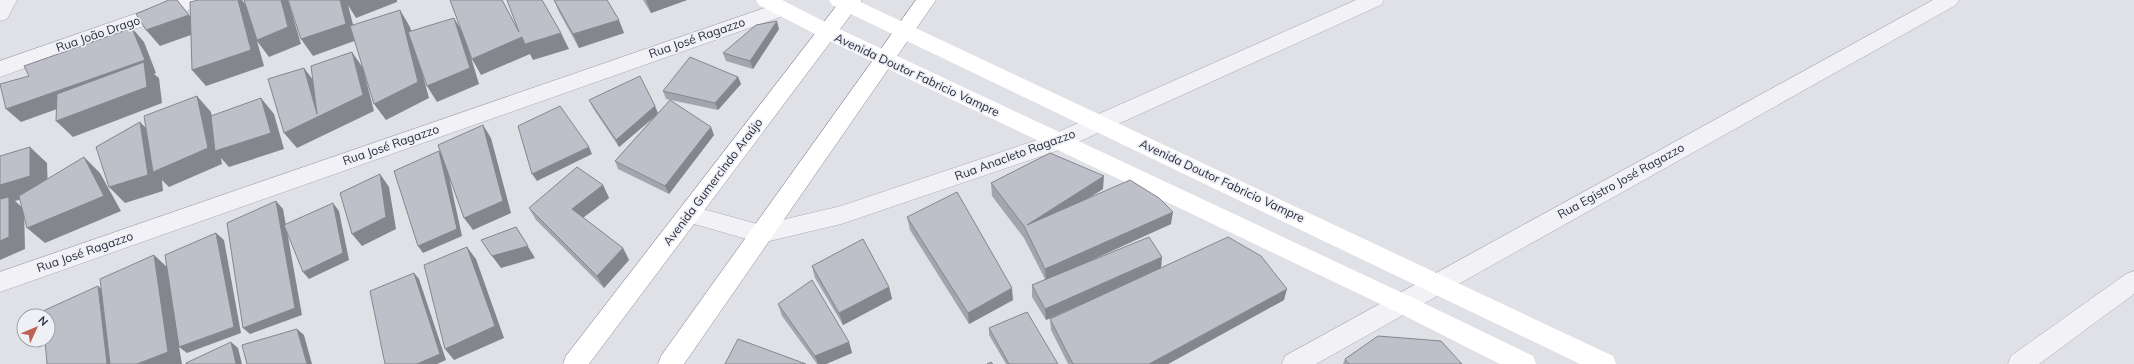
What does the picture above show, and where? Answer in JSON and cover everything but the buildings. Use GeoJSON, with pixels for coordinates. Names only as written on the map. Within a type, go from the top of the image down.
{"type":"FeatureCollection","features":[{"type":"Feature","properties":{"kind":"main road"},"geometry":{"type":"LineString","coordinates":[[670,364],[886,59],[926,0]]}},
{"type":"Feature","properties":{"kind":"main road","name":"Avenida Doutor Fabricio Vampre"},"geometry":{"type":"LineString","coordinates":[[846,2],[904,32],[1437,283],[1604,364]]}},
{"type":"Feature","properties":{"kind":"main road","name":"Avenida Gumercindo Araújo"},"geometry":{"type":"LineString","coordinates":[[575,364],[826,31],[846,2]]}},
{"type":"Feature","properties":{"kind":"main road","name":"Avenida Doutor Fabricio Vampre"},"geometry":{"type":"LineString","coordinates":[[774,4],[826,31],[1057,142],[1403,304],[1524,364]]}},
{"type":"Feature","properties":{"kind":"street"},"geometry":{"type":"LineString","coordinates":[[0,14],[7,0]]}},
{"type":"Feature","properties":{"kind":"street","name":"Rua João Drago"},"geometry":{"type":"LineString","coordinates":[[0,69],[196,0]]}},
{"type":"Feature","properties":{"kind":"street","name":"Rua Anacleto Ragazzo"},"geometry":{"type":"LineString","coordinates":[[688,214],[761,234],[841,216],[1057,142],[1374,0]]}},
{"type":"Feature","properties":{"kind":"street","name":"Rua Egistro José Ragazzo"},"geometry":{"type":"LineString","coordinates":[[1294,364],[1403,304],[1437,283],[1949,0]]}},
{"type":"Feature","properties":{"kind":"street","name":"Rua José Ragazzo"},"geometry":{"type":"LineString","coordinates":[[0,282],[774,4]]}},
{"type":"Feature","properties":{"kind":"street"},"geometry":{"type":"LineString","coordinates":[[2020,364],[2134,281]]}}]}
